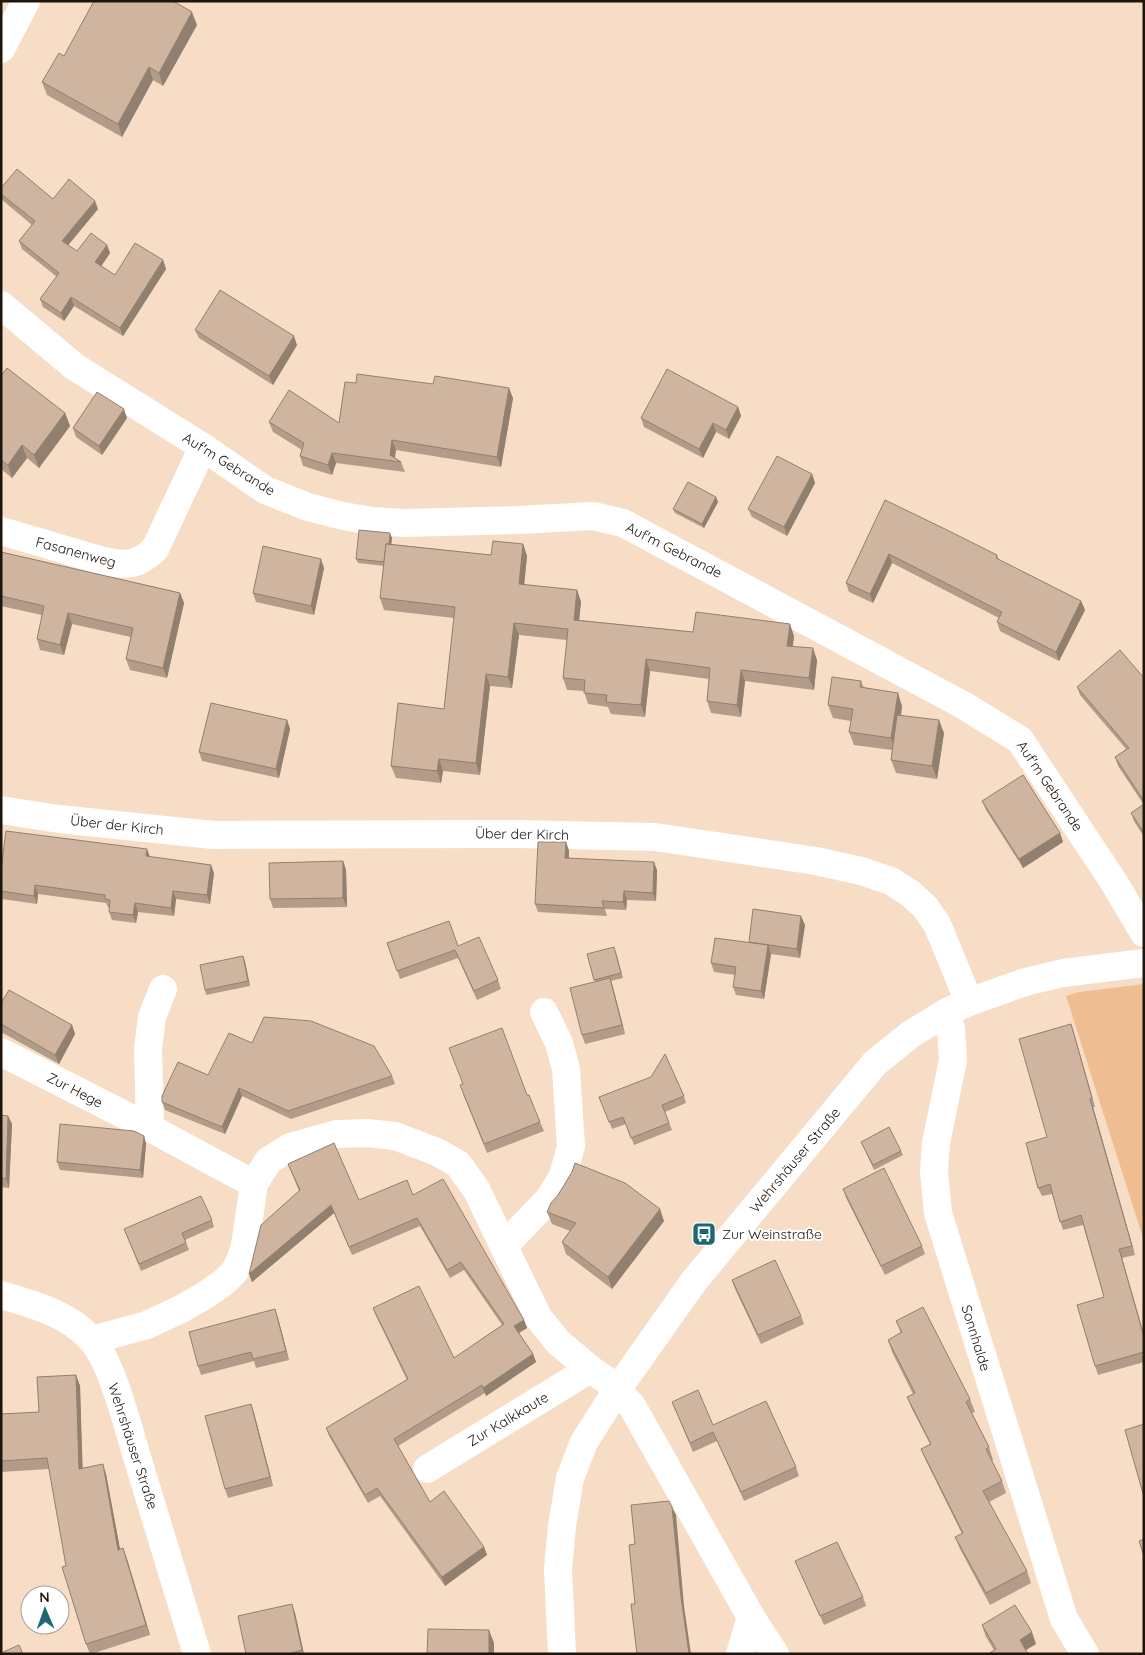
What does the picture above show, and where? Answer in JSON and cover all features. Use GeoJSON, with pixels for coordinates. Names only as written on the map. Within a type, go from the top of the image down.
{"type":"FeatureCollection","features":[{"type":"Feature","properties":{"kind":"street"},"geometry":{"type":"LineString","coordinates":[[1,48],[26,1]]}},
{"type":"Feature","properties":{"kind":"street","name":"Auf'm Gebrande"},"geometry":{"type":"LineString","coordinates":[[1,305],[75,367],[203,447],[265,490],[308,507],[372,521],[405,523],[593,516],[622,523],[963,705],[1020,740],[1115,884],[1144,933]]}},
{"type":"Feature","properties":{"kind":"street","name":"Fasanenweg"},"geometry":{"type":"LineString","coordinates":[[1,531],[103,561],[135,564],[155,549],[203,447]]}},
{"type":"Feature","properties":{"kind":"street","name":"Über der Kirch"},"geometry":{"type":"LineString","coordinates":[[1,810],[59,819],[214,835],[516,834],[654,837],[816,861],[861,871],[892,881],[911,894],[924,907],[937,924],[958,1007]]}},
{"type":"Feature","properties":{"kind":"street","name":"Wehrshäuser Straße"},"geometry":{"type":"LineString","coordinates":[[562,1654],[558,1569],[562,1526],[570,1478],[584,1442],[617,1390],[694,1281],[876,1063],[911,1034],[958,1007],[1025,982],[1053,976],[1144,963]]}},
{"type":"Feature","properties":{"kind":"street"},"geometry":{"type":"LineString","coordinates":[[150,1128],[148,1049],[152,1017],[163,989]]}},
{"type":"Feature","properties":{"kind":"street","name":"Sonnhalde"},"geometry":{"type":"LineString","coordinates":[[958,1007],[952,1028],[953,1060],[936,1144],[934,1172],[938,1214],[1064,1619],[1085,1654]]}},
{"type":"Feature","properties":{"kind":"street"},"geometry":{"type":"LineString","coordinates":[[504,1246],[549,1199],[563,1176],[571,1146],[566,1069],[559,1043],[544,1012]]}},
{"type":"Feature","properties":{"kind":"street","name":"Zur Hege"},"geometry":{"type":"LineString","coordinates":[[1,1052],[150,1128],[254,1184]]}},
{"type":"Feature","properties":{"kind":"street"},"geometry":{"type":"LineString","coordinates":[[92,1340],[147,1325],[181,1309],[224,1282],[235,1271],[242,1256],[254,1184],[268,1162],[290,1147],[337,1134],[367,1133],[395,1136],[437,1152],[458,1164],[476,1190],[538,1317],[558,1342],[609,1382],[632,1406],[750,1617],[775,1654]]}},
{"type":"Feature","properties":{"kind":"street","name":"Wehrshäuser Straße"},"geometry":{"type":"LineString","coordinates":[[2,1298],[36,1305],[73,1323],[92,1340],[100,1353],[111,1377],[129,1430],[197,1654]]}},
{"type":"Feature","properties":{"kind":"street","name":"Zur Kalkkaute"},"geometry":{"type":"LineString","coordinates":[[427,1469],[590,1369]]}},
{"type":"Feature","properties":{"kind":"street"},"geometry":{"type":"LineString","coordinates":[[740,1654],[750,1617]]}},
{"type":"Feature","properties":{"kind":"shaded area"},"geometry":{"type":"Polygon","coordinates":[[[1144,984],[1144,1241],[1066,996],[1079,992],[1144,984]]]}},
{"type":"Feature","properties":{"kind":"building"},"geometry":{"type":"Polygon","coordinates":[[[94,1],[173,1],[192,12],[159,73],[149,67],[118,124],[42,82],[59,53],[64,56],[94,1]]]}},
{"type":"Feature","properties":{"kind":"building"},"geometry":{"type":"Polygon","coordinates":[[[17,169],[53,199],[69,179],[95,201],[62,241],[77,251],[91,233],[107,245],[95,262],[115,275],[135,243],[163,260],[120,328],[71,297],[61,313],[40,299],[59,273],[19,241],[35,221],[1,194],[1,188],[17,169]]]}},
{"type":"Feature","properties":{"kind":"building"},"geometry":{"type":"Polygon","coordinates":[[[220,290],[294,336],[269,376],[195,330],[220,290]]]}},
{"type":"Feature","properties":{"kind":"building"},"geometry":{"type":"Polygon","coordinates":[[[7,368],[65,413],[34,455],[22,445],[8,465],[1,460],[1,376],[7,368]]]}},
{"type":"Feature","properties":{"kind":"building"},"geometry":{"type":"Polygon","coordinates":[[[667,369],[738,407],[726,430],[713,423],[699,449],[641,418],[667,369]]]}},
{"type":"Feature","properties":{"kind":"building"},"geometry":{"type":"Polygon","coordinates":[[[357,374],[433,384],[435,376],[509,388],[497,457],[392,440],[390,455],[401,462],[332,453],[328,465],[300,456],[304,443],[269,422],[289,390],[339,423],[345,382],[356,383],[357,374]]]}},
{"type":"Feature","properties":{"kind":"building"},"geometry":{"type":"Polygon","coordinates":[[[97,392],[124,409],[99,446],[73,428],[97,392]]]}},
{"type":"Feature","properties":{"kind":"building"},"geometry":{"type":"Polygon","coordinates":[[[777,456],[812,474],[784,527],[748,509],[777,456]]]}},
{"type":"Feature","properties":{"kind":"building"},"geometry":{"type":"Polygon","coordinates":[[[688,482],[716,497],[702,524],[673,509],[688,482]]]}},
{"type":"Feature","properties":{"kind":"building"},"geometry":{"type":"Polygon","coordinates":[[[885,500],[997,555],[996,558],[1081,601],[1056,652],[997,622],[1002,612],[889,554],[870,594],[846,583],[885,500]]]}},
{"type":"Feature","properties":{"kind":"building"},"geometry":{"type":"Polygon","coordinates":[[[359,530],[390,533],[389,544],[386,544],[384,562],[356,559],[359,530]]]}},
{"type":"Feature","properties":{"kind":"building"},"geometry":{"type":"Polygon","coordinates":[[[493,541],[523,544],[519,584],[577,590],[574,620],[693,632],[696,612],[790,624],[787,646],[813,648],[809,678],[741,670],[737,705],[707,701],[710,668],[646,659],[641,705],[606,702],[607,695],[584,693],[585,680],[563,678],[568,629],[514,623],[508,677],[486,674],[476,763],[439,759],[437,771],[391,766],[398,703],[444,709],[455,607],[380,598],[386,544],[491,555],[493,541]]]}},
{"type":"Feature","properties":{"kind":"building"},"geometry":{"type":"Polygon","coordinates":[[[263,546],[321,559],[311,606],[253,593],[263,546]]]}},
{"type":"Feature","properties":{"kind":"building"},"geometry":{"type":"Polygon","coordinates":[[[1,552],[180,593],[163,668],[126,659],[133,628],[68,613],[60,645],[37,639],[44,606],[1,596],[1,552]]]}},
{"type":"Feature","properties":{"kind":"building"},"geometry":{"type":"Polygon","coordinates":[[[1120,650],[1144,678],[1144,801],[1115,757],[1129,748],[1077,687],[1120,650]]]}},
{"type":"Feature","properties":{"kind":"building"},"geometry":{"type":"Polygon","coordinates":[[[832,677],[861,681],[860,687],[898,693],[891,738],[849,732],[853,709],[828,705],[832,677]]]}},
{"type":"Feature","properties":{"kind":"building"},"geometry":{"type":"Polygon","coordinates":[[[211,703],[287,720],[276,769],[199,752],[211,703]]]}},
{"type":"Feature","properties":{"kind":"building"},"geometry":{"type":"Polygon","coordinates":[[[897,715],[939,720],[932,766],[891,760],[897,715]]]}},
{"type":"Feature","properties":{"kind":"building"},"geometry":{"type":"Polygon","coordinates":[[[1023,775],[1060,833],[1019,859],[982,801],[1023,775]]]}},
{"type":"Feature","properties":{"kind":"building"},"geometry":{"type":"Polygon","coordinates":[[[1144,804],[1144,833],[1131,813],[1144,804]]]}},
{"type":"Feature","properties":{"kind":"building"},"geometry":{"type":"Polygon","coordinates":[[[6,831],[147,849],[146,856],[211,865],[207,895],[173,891],[171,908],[135,903],[133,915],[109,912],[110,900],[105,899],[105,895],[35,885],[34,896],[1,891],[1,870],[6,831]]]}},
{"type":"Feature","properties":{"kind":"building"},"geometry":{"type":"Polygon","coordinates":[[[538,842],[566,842],[565,858],[654,862],[653,893],[624,891],[623,902],[602,901],[604,908],[535,904],[538,842]]]}},
{"type":"Feature","properties":{"kind":"building"},"geometry":{"type":"Polygon","coordinates":[[[343,861],[343,898],[270,899],[269,863],[343,861]]]}},
{"type":"Feature","properties":{"kind":"building"},"geometry":{"type":"Polygon","coordinates":[[[753,909],[801,916],[797,949],[749,942],[753,909]]]}},
{"type":"Feature","properties":{"kind":"building"},"geometry":{"type":"Polygon","coordinates":[[[449,921],[458,946],[479,937],[498,980],[474,991],[455,950],[397,971],[387,943],[449,921]]]}},
{"type":"Feature","properties":{"kind":"building"},"geometry":{"type":"Polygon","coordinates":[[[715,938],[768,945],[761,991],[733,987],[736,967],[711,963],[715,938]]]}},
{"type":"Feature","properties":{"kind":"building"},"geometry":{"type":"Polygon","coordinates":[[[614,947],[621,973],[594,980],[587,954],[614,947]]]}},
{"type":"Feature","properties":{"kind":"building"},"geometry":{"type":"Polygon","coordinates":[[[243,956],[248,981],[205,990],[200,965],[243,956]]]}},
{"type":"Feature","properties":{"kind":"building"},"geometry":{"type":"Polygon","coordinates":[[[610,978],[622,1025],[582,1035],[570,988],[610,978]]]}},
{"type":"Feature","properties":{"kind":"building"},"geometry":{"type":"Polygon","coordinates":[[[9,990],[72,1025],[55,1055],[1,1024],[1,1003],[9,990]]]}},
{"type":"Feature","properties":{"kind":"building"},"geometry":{"type":"Polygon","coordinates":[[[264,1017],[311,1021],[374,1046],[392,1076],[288,1111],[239,1088],[222,1127],[162,1102],[162,1096],[178,1062],[208,1075],[229,1033],[252,1043],[264,1017]]]}},
{"type":"Feature","properties":{"kind":"building"},"geometry":{"type":"Polygon","coordinates":[[[1071,1024],[1092,1098],[1090,1099],[1132,1246],[1119,1249],[1144,1337],[1144,1352],[1095,1366],[1077,1305],[1104,1297],[1081,1215],[1060,1222],[1050,1184],[1038,1188],[1026,1143],[1047,1137],[1019,1039],[1071,1024]]]}},
{"type":"Feature","properties":{"kind":"building"},"geometry":{"type":"Polygon","coordinates":[[[502,1028],[527,1095],[529,1095],[540,1122],[484,1144],[460,1085],[463,1084],[449,1048],[502,1028]]]}},
{"type":"Feature","properties":{"kind":"building"},"geometry":{"type":"Polygon","coordinates":[[[665,1054],[684,1096],[662,1105],[669,1123],[631,1138],[623,1117],[609,1122],[599,1097],[651,1077],[665,1054]]]}},
{"type":"Feature","properties":{"kind":"building"},"geometry":{"type":"Polygon","coordinates":[[[1,1115],[8,1116],[6,1179],[1,1178],[1,1115]]]}},
{"type":"Feature","properties":{"kind":"building"},"geometry":{"type":"Polygon","coordinates":[[[60,1124],[134,1131],[144,1136],[140,1170],[57,1162],[60,1124]]]}},
{"type":"Feature","properties":{"kind":"building"},"geometry":{"type":"Polygon","coordinates":[[[889,1127],[901,1151],[873,1165],[861,1142],[889,1127]]]}},
{"type":"Feature","properties":{"kind":"building"},"geometry":{"type":"Polygon","coordinates":[[[334,1143],[359,1200],[407,1180],[413,1195],[443,1179],[524,1320],[514,1326],[533,1354],[483,1388],[482,1385],[394,1439],[430,1502],[444,1491],[484,1547],[442,1577],[377,1488],[365,1495],[326,1428],[408,1379],[373,1308],[419,1286],[454,1358],[504,1324],[461,1262],[447,1270],[417,1218],[349,1247],[331,1205],[249,1274],[261,1225],[300,1190],[288,1164],[334,1143]]]}},
{"type":"Feature","properties":{"kind":"building"},"geometry":{"type":"Polygon","coordinates":[[[575,1163],[625,1183],[660,1209],[608,1277],[562,1242],[576,1223],[547,1212],[572,1172],[575,1163]]]}},
{"type":"Feature","properties":{"kind":"building"},"geometry":{"type":"Polygon","coordinates":[[[884,1168],[922,1246],[881,1266],[843,1189],[884,1168]]]}},
{"type":"Feature","properties":{"kind":"building"},"geometry":{"type":"Polygon","coordinates":[[[201,1196],[212,1220],[182,1233],[186,1243],[139,1264],[124,1229],[201,1196]]]}},
{"type":"Feature","properties":{"kind":"building"},"geometry":{"type":"Polygon","coordinates":[[[775,1260],[801,1316],[758,1335],[732,1280],[775,1260]]]}},
{"type":"Feature","properties":{"kind":"building"},"geometry":{"type":"Polygon","coordinates":[[[923,1307],[970,1399],[966,1402],[989,1447],[986,1449],[1002,1481],[983,1491],[1027,1571],[986,1593],[955,1537],[963,1533],[921,1449],[931,1444],[907,1397],[915,1393],[888,1340],[902,1332],[896,1321],[923,1307]]]}},
{"type":"Feature","properties":{"kind":"building"},"geometry":{"type":"Polygon","coordinates":[[[275,1309],[286,1351],[253,1359],[251,1352],[198,1366],[189,1332],[275,1309]]]}},
{"type":"Feature","properties":{"kind":"building"},"geometry":{"type":"Polygon","coordinates":[[[76,1375],[79,1469],[103,1464],[118,1550],[123,1548],[146,1625],[86,1644],[70,1593],[70,1585],[68,1585],[62,1567],[66,1566],[47,1458],[1,1461],[1,1414],[39,1412],[37,1377],[76,1375]]]}},
{"type":"Feature","properties":{"kind":"building"},"geometry":{"type":"Polygon","coordinates":[[[698,1390],[713,1425],[766,1401],[796,1467],[741,1492],[713,1432],[690,1443],[672,1402],[698,1390]]]}},
{"type":"Feature","properties":{"kind":"building"},"geometry":{"type":"Polygon","coordinates":[[[251,1404],[270,1477],[225,1489],[205,1416],[251,1404]]]}},
{"type":"Feature","properties":{"kind":"building"},"geometry":{"type":"Polygon","coordinates":[[[1144,1424],[1144,1497],[1125,1430],[1144,1424]]]}},
{"type":"Feature","properties":{"kind":"building"},"geometry":{"type":"Polygon","coordinates":[[[669,1501],[672,1507],[689,1654],[637,1654],[631,1604],[635,1604],[629,1545],[635,1544],[631,1505],[669,1501]]]}},
{"type":"Feature","properties":{"kind":"building"},"geometry":{"type":"Polygon","coordinates":[[[1144,1539],[1144,1556],[1139,1541],[1144,1539]]]}},
{"type":"Feature","properties":{"kind":"building"},"geometry":{"type":"Polygon","coordinates":[[[837,1542],[863,1597],[820,1616],[795,1561],[837,1542]]]}},
{"type":"Feature","properties":{"kind":"building"},"geometry":{"type":"Polygon","coordinates":[[[292,1604],[302,1650],[288,1654],[246,1654],[238,1616],[292,1604]]]}},
{"type":"Feature","properties":{"kind":"building"},"geometry":{"type":"Polygon","coordinates":[[[1015,1605],[1032,1632],[1020,1640],[1028,1654],[988,1654],[996,1649],[982,1625],[1015,1605]]]}},
{"type":"Feature","properties":{"kind":"building"},"geometry":{"type":"Polygon","coordinates":[[[428,1629],[489,1630],[489,1654],[427,1654],[428,1629]]]}},
{"type":"Feature","properties":{"kind":"building"},"geometry":{"type":"Polygon","coordinates":[[[19,1645],[23,1654],[1,1654],[1,1653],[19,1645]]]}},
{"type":"Feature","properties":{"kind":"place","name":"Zur Weinstraße"},"geometry":{"type":"Point","coordinates":[704,1234]}}]}
